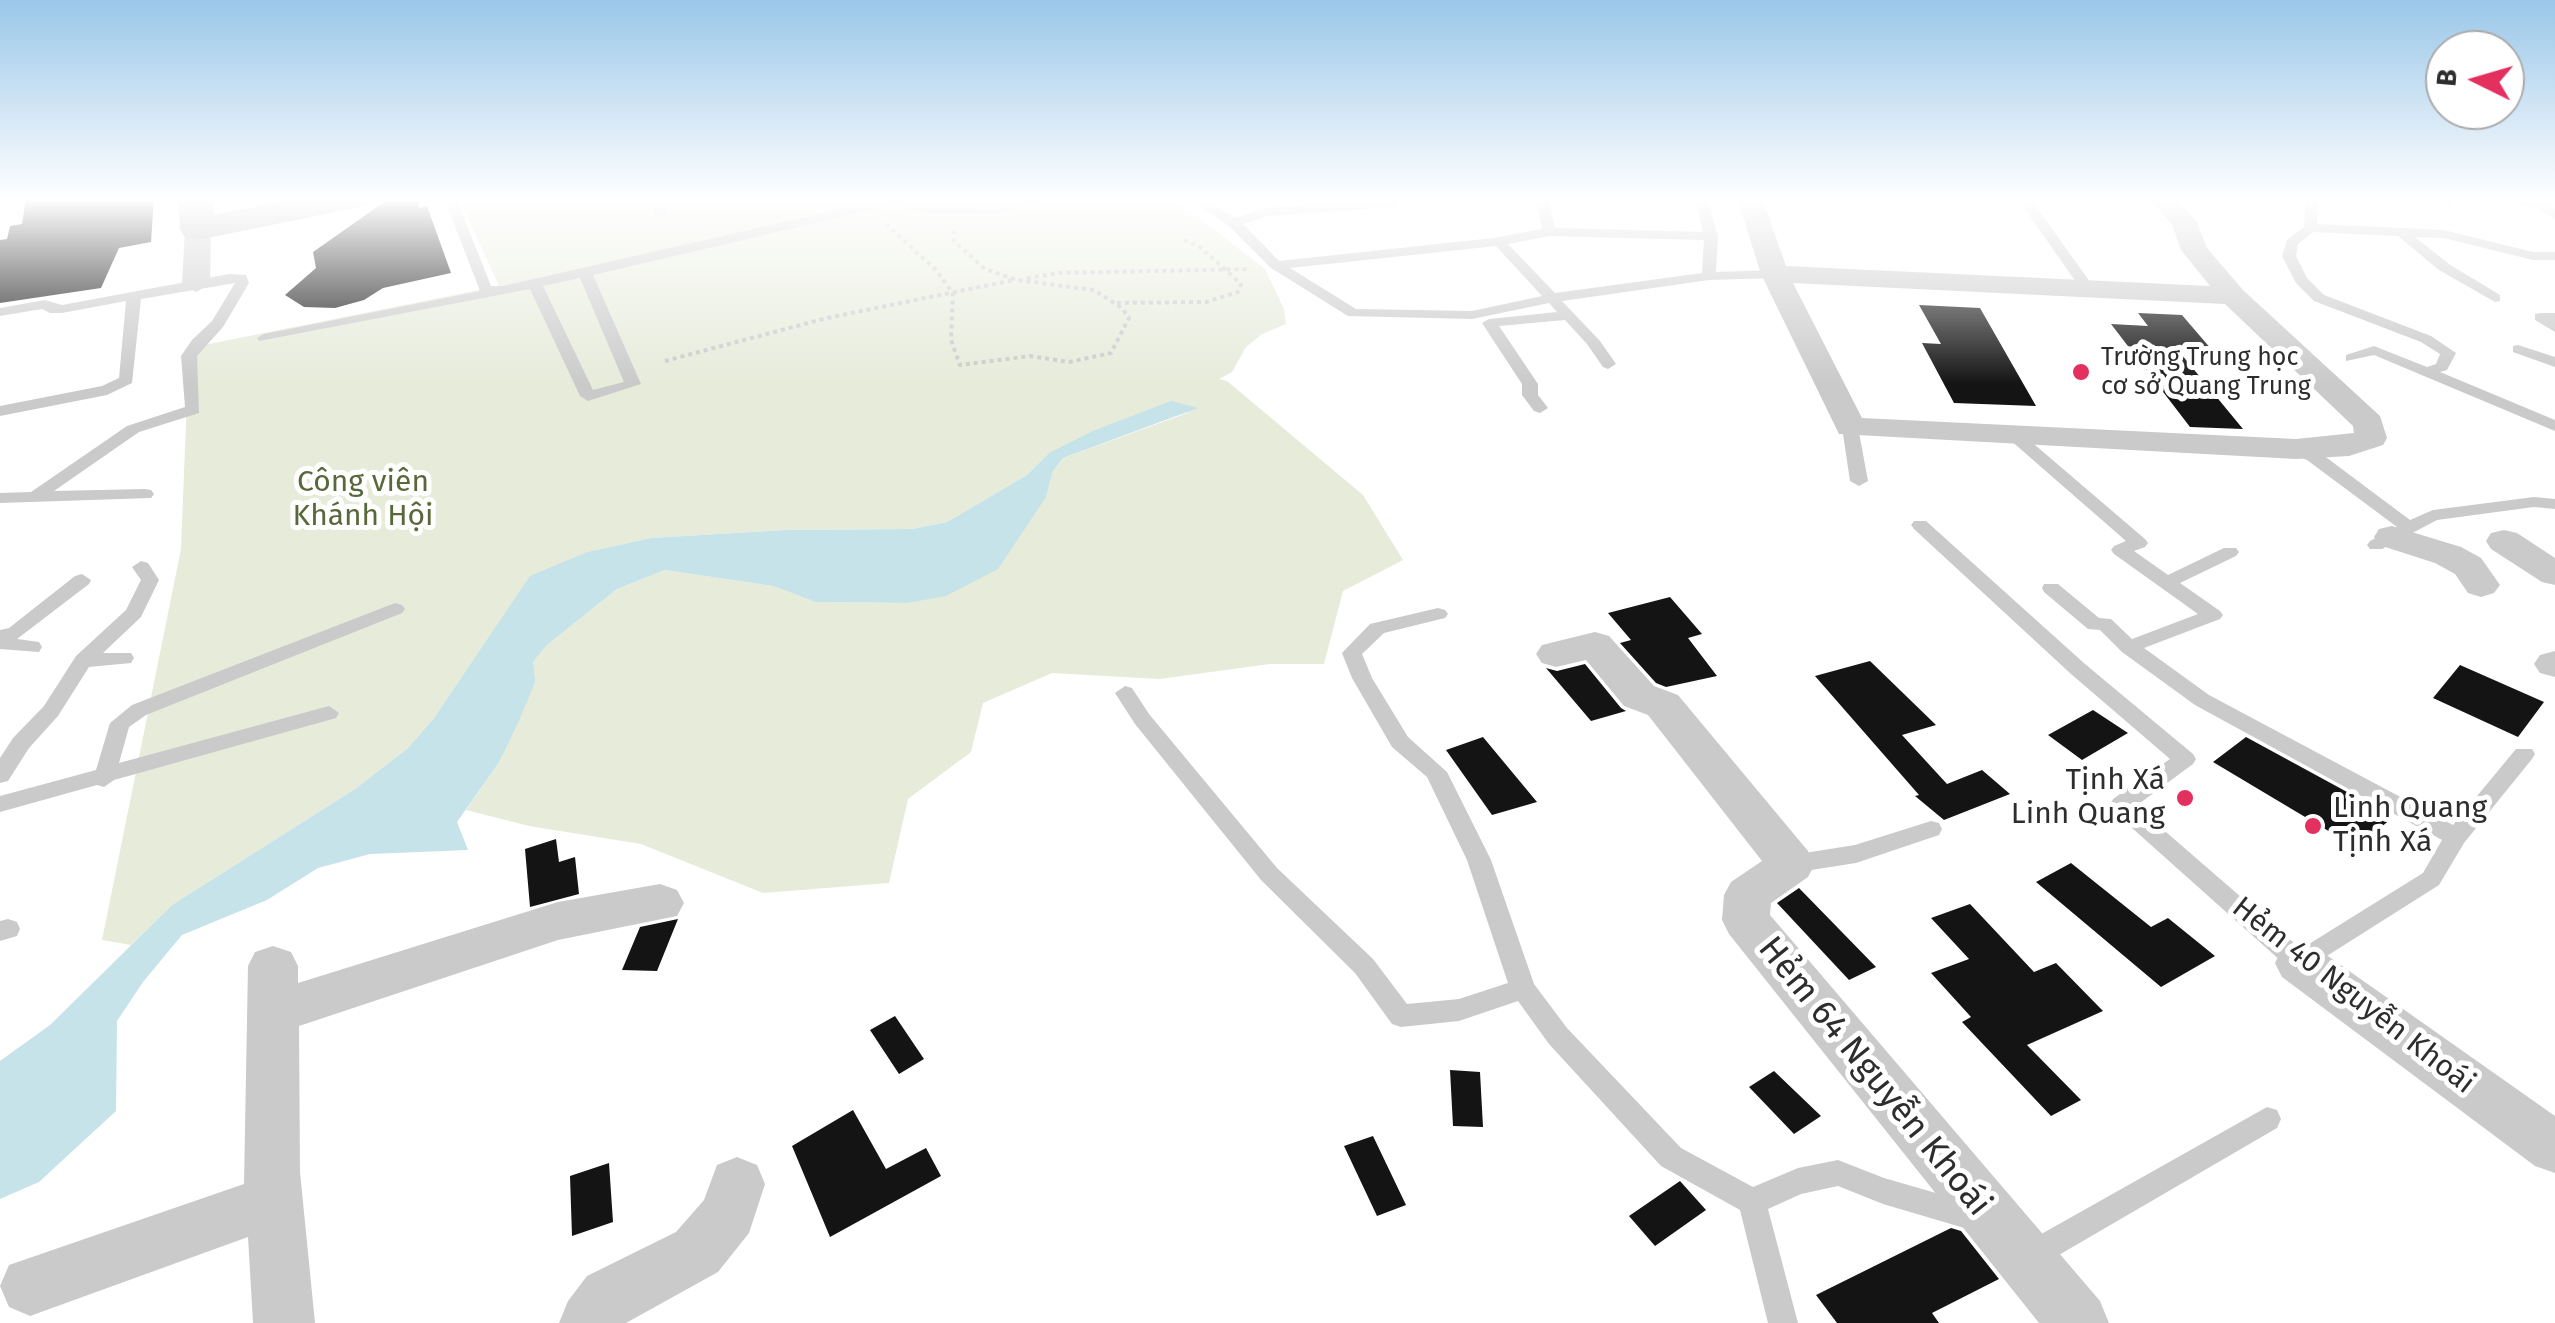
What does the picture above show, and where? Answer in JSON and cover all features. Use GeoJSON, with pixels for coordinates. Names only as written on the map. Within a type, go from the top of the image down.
{"type":"FeatureCollection","features":[{"type":"Feature","properties":{"kind":"street"},"geometry":{"type":"LineString","coordinates":[[196,260],[196,284]]}},
{"type":"Feature","properties":{"kind":"street"},"geometry":{"type":"LineString","coordinates":[[1770,260],[1850,427],[2296,449],[2349,446],[2371,438],[2368,424],[2233,296],[2202,260]]}},
{"type":"Feature","properties":{"kind":"street"},"geometry":{"type":"LineString","coordinates":[[1775,274],[2233,296]]}},
{"type":"Feature","properties":{"kind":"street"},"geometry":{"type":"LineString","coordinates":[[2392,536],[2468,566],[2481,585]]}},
{"type":"Feature","properties":{"kind":"street"},"geometry":{"type":"LineString","coordinates":[[2504,541],[2555,574]]}},
{"type":"Feature","properties":{"kind":"street"},"geometry":{"type":"LineString","coordinates":[[1556,654],[1595,645],[1639,696],[1663,705],[1792,864]]}},
{"type":"Feature","properties":{"kind":"street","name":"Hẻm 64 Nguyễn Khoái"},"geometry":{"type":"LineString","coordinates":[[1792,864],[1748,895],[1746,920],[2078,1323]]}},
{"type":"Feature","properties":{"kind":"street"},"geometry":{"type":"LineString","coordinates":[[284,1323],[274,1201],[273,989],[558,921],[660,903]]}},
{"type":"Feature","properties":{"kind":"street","name":"Hẻm 40 Nguyễn Khoái"},"geometry":{"type":"LineString","coordinates":[[2300,963],[2555,1148]]}},
{"type":"Feature","properties":{"kind":"street"},"geometry":{"type":"LineString","coordinates":[[590,1323],[608,1297],[697,1252],[729,1214],[737,1184]]}},
{"type":"Feature","properties":{"kind":"street"},"geometry":{"type":"LineString","coordinates":[[30,1286],[274,1201]]}},
{"type":"Feature","properties":{"kind":"lane"},"geometry":{"type":"LineString","coordinates":[[474,260],[486,290],[504,290]]}},
{"type":"Feature","properties":{"kind":"lane"},"geometry":{"type":"LineString","coordinates":[[264,338],[642,260]]}},
{"type":"Feature","properties":{"kind":"lane"},"geometry":{"type":"LineString","coordinates":[[1271,260],[1353,313],[1472,316],[1550,298],[1709,276],[1775,274]]}},
{"type":"Feature","properties":{"kind":"lane"},"geometry":{"type":"LineString","coordinates":[[1276,265],[1327,260]]}},
{"type":"Feature","properties":{"kind":"lane"},"geometry":{"type":"LineString","coordinates":[[1514,260],[1593,341],[1608,364]]}},
{"type":"Feature","properties":{"kind":"lane"},"geometry":{"type":"LineString","coordinates":[[1709,260],[1709,276]]}},
{"type":"Feature","properties":{"kind":"lane"},"geometry":{"type":"LineString","coordinates":[[2067,260],[2086,286]]}},
{"type":"Feature","properties":{"kind":"lane"},"geometry":{"type":"LineString","coordinates":[[2291,260],[2301,280],[2319,298],[2426,339],[2448,353],[2442,367],[2424,372]]}},
{"type":"Feature","properties":{"kind":"lane"},"geometry":{"type":"LineString","coordinates":[[2435,260],[2495,298]]}},
{"type":"Feature","properties":{"kind":"lane"},"geometry":{"type":"LineString","coordinates":[[535,284],[588,396],[633,384],[585,273]]}},
{"type":"Feature","properties":{"kind":"lane"},"geometry":{"type":"LineString","coordinates":[[0,312],[46,304],[62,309],[228,278],[240,278],[242,283],[218,324],[189,356],[194,410],[133,429],[32,499]]}},
{"type":"Feature","properties":{"kind":"lane"},"geometry":{"type":"LineString","coordinates":[[0,411],[107,390],[127,380],[134,296]]}},
{"type":"Feature","properties":{"kind":"lane"},"geometry":{"type":"LineString","coordinates":[[1540,408],[1530,394],[1530,384],[1489,324],[1567,315]]}},
{"type":"Feature","properties":{"kind":"lane"},"geometry":{"type":"LineString","coordinates":[[2555,317],[2540,316],[2555,328]]}},
{"type":"Feature","properties":{"kind":"lane"},"geometry":{"type":"LineString","coordinates":[[2518,348],[2555,362]]}},
{"type":"Feature","properties":{"kind":"lane"},"geometry":{"type":"LineString","coordinates":[[2351,358],[2374,350],[2555,426]]}},
{"type":"Feature","properties":{"kind":"lane"},"geometry":{"type":"LineString","coordinates":[[1850,427],[1859,481]]}},
{"type":"Feature","properties":{"kind":"lane"},"geometry":{"type":"LineString","coordinates":[[2015,436],[2139,544],[2120,550],[2213,616],[2130,647]]}},
{"type":"Feature","properties":{"kind":"lane"},"geometry":{"type":"LineString","coordinates":[[2296,449],[2313,456],[2392,536],[2433,516],[2534,502],[2555,504]]}},
{"type":"Feature","properties":{"kind":"lane"},"geometry":{"type":"LineString","coordinates":[[0,498],[145,494]]}},
{"type":"Feature","properties":{"kind":"lane","name":"Hẻm 40 Nguyễn Khoái"},"geometry":{"type":"LineString","coordinates":[[1920,525],[2078,670],[2185,759],[2121,805],[2300,963]]}},
{"type":"Feature","properties":{"kind":"lane"},"geometry":{"type":"LineString","coordinates":[[2167,582],[2230,552]]}},
{"type":"Feature","properties":{"kind":"lane"},"geometry":{"type":"LineString","coordinates":[[0,775],[21,743],[51,711],[83,661],[134,613],[150,580],[140,567]]}},
{"type":"Feature","properties":{"kind":"lane"},"geometry":{"type":"LineString","coordinates":[[0,640],[15,633],[82,580]]}},
{"type":"Feature","properties":{"kind":"lane"},"geometry":{"type":"LineString","coordinates":[[2052,588],[2096,626],[2104,623],[2202,700],[2456,837]]}},
{"type":"Feature","properties":{"kind":"lane"},"geometry":{"type":"LineString","coordinates":[[104,778],[120,723],[139,710],[394,610]]}},
{"type":"Feature","properties":{"kind":"lane"},"geometry":{"type":"LineString","coordinates":[[1438,614],[1377,628],[1352,652],[1362,678],[1400,742],[1436,772],[1479,860],[1523,989],[1558,1036],[1670,1157],[1752,1202],[1777,1312],[1783,1323]]}},
{"type":"Feature","properties":{"kind":"lane"},"geometry":{"type":"LineString","coordinates":[[0,640],[32,646]]}},
{"type":"Feature","properties":{"kind":"lane"},"geometry":{"type":"LineString","coordinates":[[83,661],[124,658]]}},
{"type":"Feature","properties":{"kind":"lane"},"geometry":{"type":"LineString","coordinates":[[1125,693],[1142,720],[1268,874],[1364,966],[1401,1016],[1459,1010],[1523,989]]}},
{"type":"Feature","properties":{"kind":"lane"},"geometry":{"type":"LineString","coordinates":[[0,804],[329,713]]}},
{"type":"Feature","properties":{"kind":"lane"},"geometry":{"type":"LineString","coordinates":[[2300,963],[2431,880],[2456,837],[2524,754]]}},
{"type":"Feature","properties":{"kind":"lane"},"geometry":{"type":"LineString","coordinates":[[1792,864],[1856,854],[1931,829]]}},
{"type":"Feature","properties":{"kind":"lane"},"geometry":{"type":"LineString","coordinates":[[1752,1202],[1798,1181],[1838,1172],[2009,1242],[2267,1119]]}},
{"type":"Feature","properties":{"kind":"path"},"geometry":{"type":"LineString","coordinates":[[925,260],[953,293],[950,340],[960,365],[1002,357],[1069,362],[1111,354],[1129,318],[1115,303],[1094,290],[1016,280],[971,260]]}},
{"type":"Feature","properties":{"kind":"path"},"geometry":{"type":"LineString","coordinates":[[1115,303],[1206,302],[1238,292],[1241,284],[1214,260]]}},
{"type":"Feature","properties":{"kind":"path"},"geometry":{"type":"LineString","coordinates":[[665,361],[827,318],[1058,273],[1256,269]]}},
{"type":"Feature","properties":{"kind":"green space","name":"Công viên Khánh Hội"},"geometry":{"type":"Polygon","coordinates":[[[487,260],[1253,260],[1265,269],[1284,309],[1286,324],[1262,334],[1246,347],[1232,372],[1219,379],[1227,381],[1363,495],[1403,560],[1343,591],[1324,664],[1270,664],[1159,679],[1052,673],[983,703],[971,752],[908,799],[889,883],[763,893],[641,844],[529,826],[466,810],[498,764],[533,662],[547,645],[617,589],[665,570],[773,586],[817,602],[907,603],[1046,497],[1053,471],[1063,458],[1193,411],[1049,453],[1027,475],[947,522],[912,529],[785,530],[651,538],[587,552],[530,577],[434,718],[408,748],[355,789],[172,905],[131,945],[102,940],[181,549],[189,348],[499,286],[487,260]]]}},
{"type":"Feature","properties":{"kind":"water"},"geometry":{"type":"Polygon","coordinates":[[[1171,401],[1198,408],[1063,458],[1053,471],[1046,497],[998,569],[946,596],[907,603],[816,602],[773,586],[665,570],[617,589],[547,645],[533,662],[535,682],[518,723],[498,764],[457,822],[468,850],[370,854],[318,868],[267,900],[182,935],[117,1021],[116,1111],[39,1182],[0,1199],[0,1061],[50,1025],[172,905],[355,789],[408,748],[434,718],[530,576],[587,552],[651,538],[785,530],[912,529],[947,522],[1027,475],[1049,453],[1171,401]]]}},
{"type":"Feature","properties":{"kind":"building"},"geometry":{"type":"Polygon","coordinates":[[[0,260],[114,260],[101,288],[0,303],[0,260]]]}},
{"type":"Feature","properties":{"kind":"building"},"geometry":{"type":"Polygon","coordinates":[[[314,260],[446,260],[451,273],[383,288],[364,300],[335,308],[304,307],[285,295],[316,268],[314,260]]]}},
{"type":"Feature","properties":{"kind":"building"},"geometry":{"type":"Polygon","coordinates":[[[1919,305],[1980,308],[2036,406],[1954,403],[1922,343],[1941,344],[1919,305]]]}},
{"type":"Feature","properties":{"kind":"building"},"geometry":{"type":"Polygon","coordinates":[[[2138,313],[2182,315],[2212,350],[2177,349],[2243,429],[2190,427],[2111,324],[2148,326],[2138,313]]]}},
{"type":"Feature","properties":{"kind":"building"},"geometry":{"type":"Polygon","coordinates":[[[1670,597],[1702,634],[1688,638],[1717,676],[1666,687],[1656,683],[1620,643],[1631,640],[1608,613],[1670,597]]]}},
{"type":"Feature","properties":{"kind":"building"},"geometry":{"type":"Polygon","coordinates":[[[1870,661],[1936,725],[1902,735],[1947,784],[1982,770],[2010,794],[1944,820],[1915,796],[1919,795],[1815,676],[1870,661]]]}},
{"type":"Feature","properties":{"kind":"building"},"geometry":{"type":"Polygon","coordinates":[[[1585,664],[1626,711],[1591,721],[1546,668],[1557,671],[1585,664]]]}},
{"type":"Feature","properties":{"kind":"building"},"geometry":{"type":"Polygon","coordinates":[[[2460,665],[2544,702],[2518,737],[2433,698],[2460,665]]]}},
{"type":"Feature","properties":{"kind":"building"},"geometry":{"type":"Polygon","coordinates":[[[2093,710],[2128,733],[2082,760],[2048,735],[2093,710]]]}},
{"type":"Feature","properties":{"kind":"building"},"geometry":{"type":"Polygon","coordinates":[[[1483,737],[1537,802],[1492,815],[1446,750],[1483,737]]]}},
{"type":"Feature","properties":{"kind":"building"},"geometry":{"type":"Polygon","coordinates":[[[2246,737],[2393,817],[2357,848],[2213,762],[2246,737]]]}},
{"type":"Feature","properties":{"kind":"building"},"geometry":{"type":"Polygon","coordinates":[[[556,839],[559,862],[575,857],[579,894],[530,907],[525,849],[556,839]]]}},
{"type":"Feature","properties":{"kind":"building"},"geometry":{"type":"Polygon","coordinates":[[[2071,863],[2151,927],[2168,918],[2215,956],[2161,987],[2036,882],[2071,863]]]}},
{"type":"Feature","properties":{"kind":"building"},"geometry":{"type":"Polygon","coordinates":[[[1799,888],[1876,967],[1849,980],[1777,903],[1799,888]]]}},
{"type":"Feature","properties":{"kind":"building"},"geometry":{"type":"Polygon","coordinates":[[[1970,904],[2034,972],[2056,963],[2103,1011],[2027,1045],[2081,1100],[2051,1116],[1962,1022],[1971,1017],[1931,973],[1969,959],[1931,918],[1970,904]]]}},
{"type":"Feature","properties":{"kind":"building"},"geometry":{"type":"Polygon","coordinates":[[[678,919],[657,971],[622,970],[640,927],[678,919]]]}},
{"type":"Feature","properties":{"kind":"building"},"geometry":{"type":"Polygon","coordinates":[[[895,1016],[924,1059],[899,1074],[870,1030],[895,1016]]]}},
{"type":"Feature","properties":{"kind":"building"},"geometry":{"type":"Polygon","coordinates":[[[1450,1070],[1480,1072],[1483,1127],[1453,1126],[1450,1070]]]}},
{"type":"Feature","properties":{"kind":"building"},"geometry":{"type":"Polygon","coordinates":[[[1774,1071],[1821,1116],[1794,1134],[1749,1087],[1774,1071]]]}},
{"type":"Feature","properties":{"kind":"building"},"geometry":{"type":"Polygon","coordinates":[[[853,1110],[886,1169],[926,1148],[941,1176],[830,1237],[792,1146],[853,1110]]]}},
{"type":"Feature","properties":{"kind":"building"},"geometry":{"type":"Polygon","coordinates":[[[1373,1136],[1406,1205],[1377,1216],[1344,1146],[1373,1136]]]}},
{"type":"Feature","properties":{"kind":"building"},"geometry":{"type":"Polygon","coordinates":[[[609,1163],[613,1222],[572,1236],[570,1176],[609,1163]]]}},
{"type":"Feature","properties":{"kind":"building"},"geometry":{"type":"Polygon","coordinates":[[[1680,1181],[1706,1210],[1655,1246],[1629,1216],[1680,1181]]]}},
{"type":"Feature","properties":{"kind":"building"},"geometry":{"type":"Polygon","coordinates":[[[1951,1228],[1961,1231],[1999,1279],[1932,1313],[1939,1323],[1837,1323],[1816,1295],[1951,1228]]]}},
{"type":"Feature","properties":{"kind":"place","name":"Trường Trung học cơ sở Quang Trung"},"geometry":{"type":"Point","coordinates":[2081,372]}},
{"type":"Feature","properties":{"kind":"place","name":"Tịnh Xá Linh Quang"},"geometry":{"type":"Point","coordinates":[2185,798]}},
{"type":"Feature","properties":{"kind":"place","name":"Linh Quang Tịnh Xá"},"geometry":{"type":"Point","coordinates":[2313,826]}}]}
